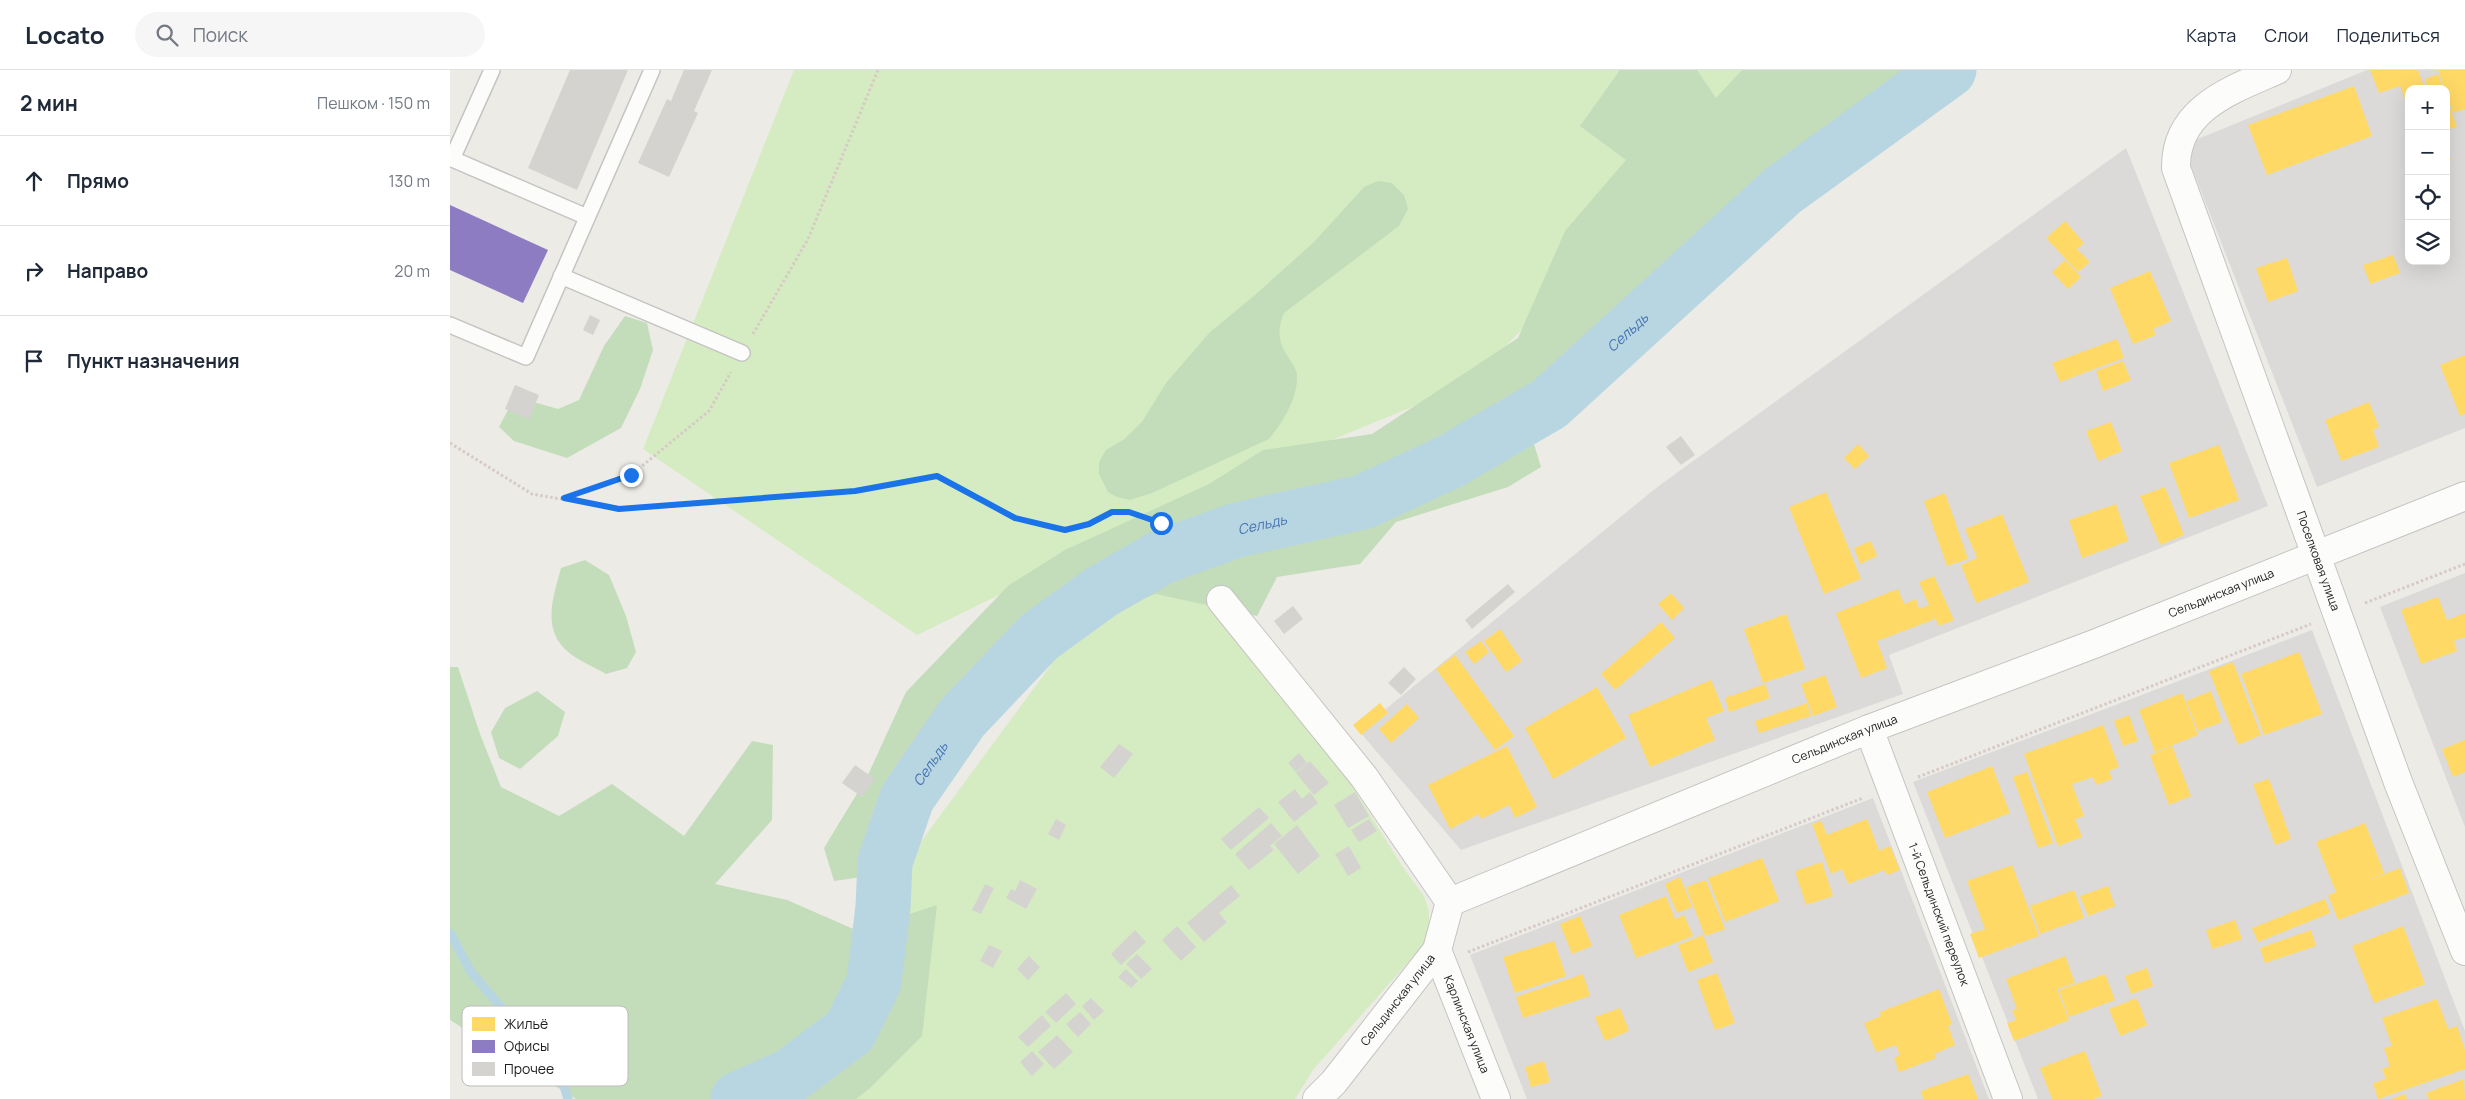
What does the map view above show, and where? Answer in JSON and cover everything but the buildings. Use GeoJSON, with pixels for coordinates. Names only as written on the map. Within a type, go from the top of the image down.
{"type":"FeatureCollection","features":[{"type":"Feature","properties":{"kind":"street","name":"Поселковая улица"},"geometry":{"type":"LineString","coordinates":[[2277,70],[2230,90],[2204,108],[2184,130],[2176,150],[2176,168],[2398,782],[2465,951]]}},
{"type":"Feature","properties":{"kind":"street","name":"Сельдинская улица"},"geometry":{"type":"LineString","coordinates":[[1317,1099],[1334,1082],[1440,956],[1450,902],[1869,729],[2094,644],[2465,496]]}},
{"type":"Feature","properties":{"kind":"street"},"geometry":{"type":"LineString","coordinates":[[1221,600],[1364,777],[1450,902]]}},
{"type":"Feature","properties":{"kind":"street","name":"1-й Сельдинский переулок"},"geometry":{"type":"LineString","coordinates":[[1869,729],[2008,1099]]}},
{"type":"Feature","properties":{"kind":"street","name":"Карлинская улица"},"geometry":{"type":"LineString","coordinates":[[1440,956],[1496,1099]]}},
{"type":"Feature","properties":{"kind":"lane"},"geometry":{"type":"LineString","coordinates":[[492,70],[451,159],[587,217]]}},
{"type":"Feature","properties":{"kind":"lane"},"geometry":{"type":"LineString","coordinates":[[450,325],[526,358],[652,70]]}},
{"type":"Feature","properties":{"kind":"lane"},"geometry":{"type":"LineString","coordinates":[[561,276],[742,353]]}},
{"type":"Feature","properties":{"kind":"path"},"geometry":{"type":"LineString","coordinates":[[564,498],[631,475],[709,411],[808,239],[878,70]]}},
{"type":"Feature","properties":{"kind":"path"},"geometry":{"type":"LineString","coordinates":[[450,443],[532,494],[619,509],[855,491],[937,476],[1015,518],[1065,530],[1089,524],[1112,512],[1129,512],[1161,523]]}},
{"type":"Feature","properties":{"kind":"path"},"geometry":{"type":"LineString","coordinates":[[1440,956],[1891,787],[2465,564]]}},
{"type":"Feature","properties":{"kind":"shaded area"},"geometry":{"type":"Polygon","coordinates":[[[2367,70],[2465,70],[2465,428],[2317,487],[2183,145],[2367,70]]]}},
{"type":"Feature","properties":{"kind":"shaded area"},"geometry":{"type":"Polygon","coordinates":[[[2126,148],[2268,506],[1889,655],[1903,694],[1461,850],[1359,731],[1656,488],[2126,148]]]}},
{"type":"Feature","properties":{"kind":"shaded area"},"geometry":{"type":"Polygon","coordinates":[[[2465,573],[2465,827],[2380,607],[2465,573]]]}},
{"type":"Feature","properties":{"kind":"shaded area"},"geometry":{"type":"Polygon","coordinates":[[[2312,630],[2465,1031],[2465,1099],[2038,1099],[1913,782],[2312,630]]]}},
{"type":"Feature","properties":{"kind":"shaded area"},"geometry":{"type":"Polygon","coordinates":[[[1873,798],[1989,1099],[1527,1099],[1470,955],[1873,798]]]}},
{"type":"Feature","properties":{"kind":"green space"},"geometry":{"type":"Polygon","coordinates":[[[794,70],[1790,70],[1733,116],[1468,384],[1239,478],[917,635],[643,449],[794,70]]]}},
{"type":"Feature","properties":{"kind":"green space"},"geometry":{"type":"Polygon","coordinates":[[[1620,70],[1697,70],[1716,98],[1742,70],[1949,70],[1782,191],[1549,404],[1530,431],[1541,467],[1508,487],[1396,522],[1360,564],[1277,577],[1257,616],[1156,594],[1039,637],[962,718],[907,798],[885,862],[862,877],[834,881],[824,848],[867,777],[906,692],[1009,585],[1065,550],[1209,484],[1263,450],[1372,434],[1518,338],[1565,231],[1626,160],[1580,126],[1620,70]]]}},
{"type":"Feature","properties":{"kind":"green space"},"geometry":{"type":"Polygon","coordinates":[[[1378,181],[1392,183],[1404,195],[1408,209],[1399,226],[1284,313],[1280,325],[1280,341],[1296,370],[1297,384],[1289,409],[1269,439],[1152,493],[1130,500],[1117,497],[1108,492],[1099,474],[1099,462],[1106,450],[1123,440],[1142,422],[1166,383],[1210,332],[1314,242],[1364,187],[1378,181]]]}},
{"type":"Feature","properties":{"kind":"green space"},"geometry":{"type":"Polygon","coordinates":[[[625,316],[647,323],[653,350],[640,389],[621,428],[567,458],[514,441],[499,427],[508,410],[530,401],[558,409],[579,400],[604,346],[625,316]]]}},
{"type":"Feature","properties":{"kind":"green space"},"geometry":{"type":"Polygon","coordinates":[[[585,560],[609,575],[626,616],[636,652],[627,668],[606,674],[567,651],[559,642],[552,622],[553,600],[561,568],[585,560]]]}},
{"type":"Feature","properties":{"kind":"green space"},"geometry":{"type":"Polygon","coordinates":[[[1158,586],[1207,600],[1338,763],[1402,866],[1424,896],[1429,912],[1429,930],[1424,944],[1313,1070],[1295,1099],[806,1099],[886,1039],[903,866],[1059,654],[1158,586]]]}},
{"type":"Feature","properties":{"kind":"green space"},"geometry":{"type":"Polygon","coordinates":[[[450,667],[458,667],[480,734],[501,787],[559,816],[612,784],[684,836],[752,741],[773,745],[772,820],[715,884],[787,900],[858,931],[937,905],[922,1036],[869,1089],[856,1099],[576,1099],[555,1086],[628,1086],[628,1006],[462,1006],[462,1028],[450,1020],[450,667]]]}},
{"type":"Feature","properties":{"kind":"green space"},"geometry":{"type":"Polygon","coordinates":[[[537,691],[565,712],[558,736],[520,769],[499,758],[491,732],[505,708],[537,691]]]}},
{"type":"Feature","properties":{"kind":"waterway","name":"Сельдь"},"geometry":{"type":"LineString","coordinates":[[738,1099],[790,1076],[850,1031],[874,982],[883,907],[885,862],[907,798],[962,718],[1039,637],[1101,592],[1162,557],[1237,530],[1363,502],[1449,462],[1549,404],[1782,191],[1949,70]]}},
{"type":"Feature","properties":{"kind":"waterway"},"geometry":{"type":"LineString","coordinates":[[450,933],[471,972],[500,1006]]}},
{"type":"Feature","properties":{"kind":"waterway"},"geometry":{"type":"LineString","coordinates":[[564,1086],[568,1099]]}},
{"type":"Feature","properties":{"kind":"route"},"geometry":{"type":"LineString","coordinates":[[631,475],[564,498],[619,509],[855,491],[937,476],[1015,518],[1065,530],[1089,524],[1112,512],[1129,512],[1161,523]]}}]}
